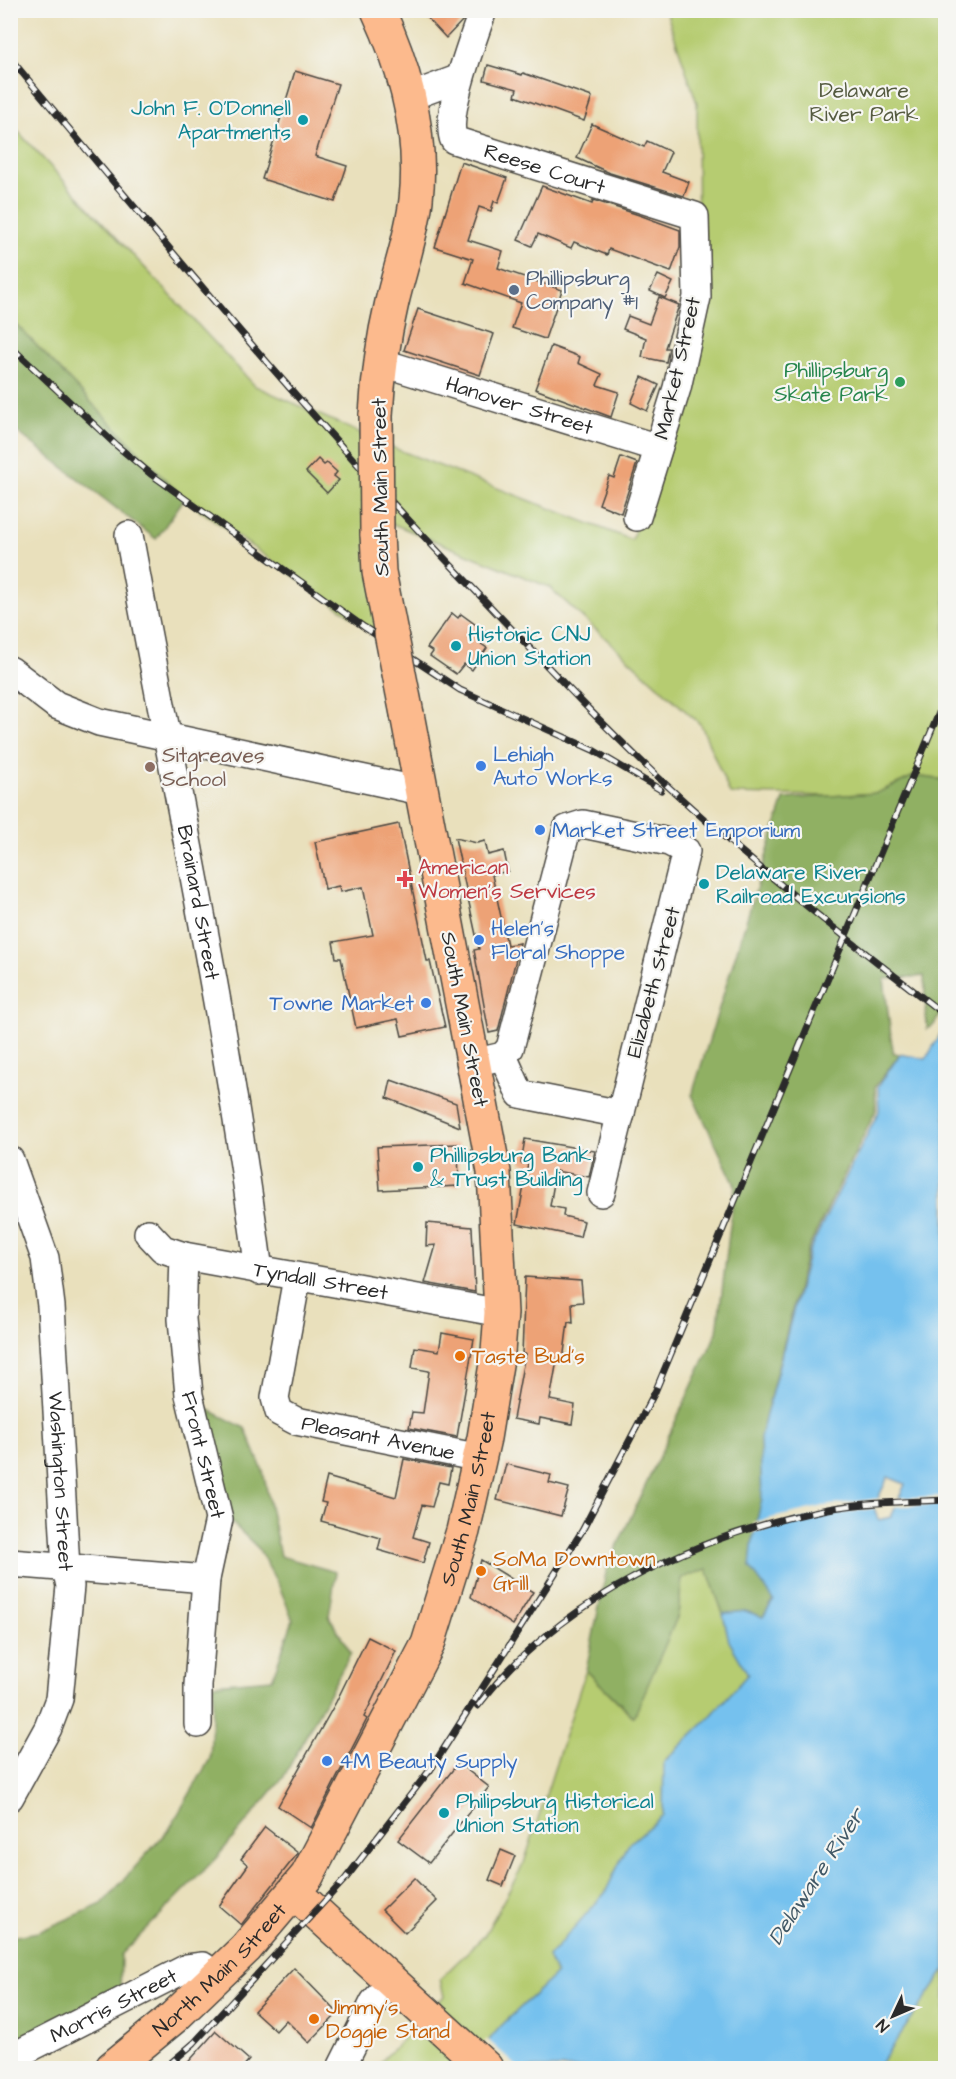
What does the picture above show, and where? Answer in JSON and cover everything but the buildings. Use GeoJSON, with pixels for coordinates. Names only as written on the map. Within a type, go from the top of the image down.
{"type":"FeatureCollection","features":[{"type":"Feature","properties":{"kind":"main road","name":"South Main Street"},"geometry":{"type":"LineString","coordinates":[[295,1893],[312,1866],[426,1648],[463,1531],[480,1458],[498,1352],[501,1313],[488,1059],[421,790],[379,572],[376,415],[380,362],[416,200],[417,171],[409,97],[396,50],[378,10]]}},
{"type":"Feature","properties":{"kind":"main road","name":"North Main Street"},"geometry":{"type":"LineString","coordinates":[[112,2068],[216,1977],[266,1928],[295,1893]]}},
{"type":"Feature","properties":{"kind":"main road"},"geometry":{"type":"LineString","coordinates":[[295,1893],[486,2068]]}},
{"type":"Feature","properties":{"kind":"street","name":"Reese Court"},"geometry":{"type":"LineString","coordinates":[[483,10],[460,78],[451,134],[459,144],[695,216]]}},
{"type":"Feature","properties":{"kind":"street"},"geometry":{"type":"LineString","coordinates":[[409,97],[460,78]]}},
{"type":"Feature","properties":{"kind":"street","name":"Market Street"},"geometry":{"type":"LineString","coordinates":[[637,517],[677,388],[697,297],[695,216]]}},
{"type":"Feature","properties":{"kind":"street","name":"Hanover Street"},"geometry":{"type":"LineString","coordinates":[[380,362],[658,448]]}},
{"type":"Feature","properties":{"kind":"street","name":"Brainard Street"},"geometry":{"type":"LineString","coordinates":[[129,535],[221,1026],[247,1178],[259,1271]]}},
{"type":"Feature","properties":{"kind":"street"},"geometry":{"type":"LineString","coordinates":[[10,670],[34,690],[75,714],[166,736],[421,790]]}},
{"type":"Feature","properties":{"kind":"street","name":"Elizabeth Street"},"geometry":{"type":"LineString","coordinates":[[488,1059],[510,1048],[515,1034],[567,829],[583,824],[669,842],[686,851],[601,1193]]}},
{"type":"Feature","properties":{"kind":"street"},"geometry":{"type":"LineString","coordinates":[[488,1059],[520,1094],[621,1114]]}},
{"type":"Feature","properties":{"kind":"street","name":"Washington Street"},"geometry":{"type":"LineString","coordinates":[[10,1160],[24,1229],[45,1258],[51,1306],[66,1568],[70,1586],[59,1699],[48,1728],[10,1797]]}},
{"type":"Feature","properties":{"kind":"street","name":"Tyndall Street"},"geometry":{"type":"LineString","coordinates":[[148,1233],[163,1249],[184,1256],[501,1313]]}},
{"type":"Feature","properties":{"kind":"street","name":"Front Street"},"geometry":{"type":"LineString","coordinates":[[184,1256],[182,1319],[189,1395],[219,1519],[206,1579],[198,1685],[198,1724]]}},
{"type":"Feature","properties":{"kind":"street","name":"Pleasant Avenue"},"geometry":{"type":"LineString","coordinates":[[297,1278],[275,1398],[279,1412],[296,1421],[480,1458]]}},
{"type":"Feature","properties":{"kind":"street"},"geometry":{"type":"LineString","coordinates":[[10,1563],[206,1579]]}},
{"type":"Feature","properties":{"kind":"street","name":"Morris Street"},"geometry":{"type":"LineString","coordinates":[[10,2058],[186,1968],[203,1966],[216,1977]]}},
{"type":"Feature","properties":{"kind":"street"},"geometry":{"type":"LineString","coordinates":[[341,2068],[374,2002],[392,1982]]}},
{"type":"Feature","properties":{"kind":"green space","name":"Delaware River Park"},"geometry":{"type":"Polygon","coordinates":[[[666,11],[945,11],[945,780],[914,776],[877,793],[832,796],[730,794],[701,725],[549,587],[378,518],[387,641],[184,499],[11,319],[10,123],[255,386],[396,449],[632,540],[698,285],[697,103],[666,11]]]}},
{"type":"Feature","properties":{"kind":"green space"},"geometry":{"type":"Polygon","coordinates":[[[11,319],[184,499],[156,539],[11,427],[11,319]]]}},
{"type":"Feature","properties":{"kind":"green space"},"geometry":{"type":"Polygon","coordinates":[[[914,776],[945,780],[945,1005],[934,1025],[927,1029],[924,976],[884,979],[893,1053],[900,1054],[875,1087],[876,1110],[807,1251],[760,1438],[762,1499],[753,1538],[750,1567],[774,1599],[763,1617],[745,1611],[723,1614],[707,1569],[682,1578],[678,1615],[634,1717],[586,1670],[607,1568],[717,1332],[735,1185],[692,1095],[784,799],[877,793],[914,776]]]}},
{"type":"Feature","properties":{"kind":"green space"},"geometry":{"type":"Polygon","coordinates":[[[205,1408],[245,1428],[263,1471],[280,1556],[336,1572],[329,1616],[351,1653],[283,1778],[218,1856],[121,1955],[120,1998],[11,2052],[11,1937],[38,1932],[102,1904],[170,1828],[210,1759],[214,1684],[272,1679],[293,1620],[279,1586],[258,1548],[229,1520],[205,1408]]]}},
{"type":"Feature","properties":{"kind":"green space"},"geometry":{"type":"Polygon","coordinates":[[[707,1568],[723,1614],[729,1641],[748,1674],[709,1718],[664,1761],[663,1815],[628,1845],[605,1893],[548,1957],[556,1974],[502,2025],[465,2068],[375,2068],[444,1996],[440,1979],[484,1936],[524,1863],[586,1670],[633,1717],[678,1615],[682,1578],[707,1568]]]}},
{"type":"Feature","properties":{"kind":"green space"},"geometry":{"type":"Polygon","coordinates":[[[945,1970],[945,2068],[877,2068],[945,1970]]]}},
{"type":"Feature","properties":{"kind":"water","name":"Delaware River"},"geometry":{"type":"Polygon","coordinates":[[[945,1026],[945,1970],[877,2068],[465,2068],[502,2025],[556,1974],[548,1957],[605,1893],[628,1845],[663,1815],[664,1762],[709,1718],[748,1674],[729,1641],[723,1614],[745,1611],[763,1617],[774,1600],[750,1567],[753,1538],[762,1499],[760,1438],[809,1251],[879,1111],[878,1087],[900,1054],[926,1059],[945,1026]],[[888,1477],[874,1507],[878,1520],[891,1517],[905,1484],[888,1477]]]}},
{"type":"Feature","properties":{"kind":"pier"},"geometry":{"type":"Polygon","coordinates":[[[945,1496],[945,1504],[892,1507],[896,1498],[945,1496]]]}},
{"type":"Feature","properties":{"kind":"pier"},"geometry":{"type":"Polygon","coordinates":[[[881,1498],[878,1508],[803,1519],[751,1533],[754,1522],[824,1506],[881,1498]]]}},
{"type":"Feature","properties":{"kind":"pier"},"geometry":{"type":"Polygon","coordinates":[[[487,2039],[519,2068],[462,2068],[487,2039]]]}},
{"type":"Feature","properties":{"kind":"railway"},"geometry":{"type":"LineString","coordinates":[[10,58],[291,390],[407,519],[586,706],[660,779],[729,841],[836,930],[946,1016]]}},
{"type":"Feature","properties":{"kind":"railway"},"geometry":{"type":"LineString","coordinates":[[10,346],[116,445],[152,475],[364,627],[460,690],[593,750],[661,790]]}},
{"type":"Feature","properties":{"kind":"railway"},"geometry":{"type":"LineString","coordinates":[[429,1772],[582,1531],[655,1392],[946,696]]}},
{"type":"Feature","properties":{"kind":"railway"},"geometry":{"type":"LineString","coordinates":[[478,1706],[511,1668],[549,1634],[590,1603],[682,1554],[730,1535],[779,1520],[828,1509],[946,1500]]}},
{"type":"Feature","properties":{"kind":"railway"},"geometry":{"type":"LineString","coordinates":[[165,2068],[194,2043],[346,1878],[433,1766]]}},
{"type":"Feature","properties":{"kind":"place","name":"John F. O'Donnell Apartments"},"geometry":{"type":"Point","coordinates":[303,120]}},
{"type":"Feature","properties":{"kind":"place","name":"Phillipsburg Company #1"},"geometry":{"type":"Point","coordinates":[514,290]}},
{"type":"Feature","properties":{"kind":"place","name":"Phillipsburg Skate Park"},"geometry":{"type":"Point","coordinates":[900,382]}},
{"type":"Feature","properties":{"kind":"place","name":"Historic CNJ Union Station"},"geometry":{"type":"Point","coordinates":[456,646]}},
{"type":"Feature","properties":{"kind":"place","name":"Lehigh Auto Works"},"geometry":{"type":"Point","coordinates":[481,766]}},
{"type":"Feature","properties":{"kind":"place","name":"Sitgreaves School"},"geometry":{"type":"Point","coordinates":[150,767]}},
{"type":"Feature","properties":{"kind":"place","name":"Market Street Emporium"},"geometry":{"type":"Point","coordinates":[540,830]}},
{"type":"Feature","properties":{"kind":"place","name":"American Women's Services"},"geometry":{"type":"Point","coordinates":[405,879]}},
{"type":"Feature","properties":{"kind":"place","name":"Delaware River Railroad Excursions"},"geometry":{"type":"Point","coordinates":[704,884]}},
{"type":"Feature","properties":{"kind":"place","name":"Helen's Floral Shoppe"},"geometry":{"type":"Point","coordinates":[479,940]}},
{"type":"Feature","properties":{"kind":"place","name":"Towne Market"},"geometry":{"type":"Point","coordinates":[426,1003]}},
{"type":"Feature","properties":{"kind":"place","name":"Phillipsburg Bank & Trust Building"},"geometry":{"type":"Point","coordinates":[418,1167]}},
{"type":"Feature","properties":{"kind":"place","name":"Taste Bud's"},"geometry":{"type":"Point","coordinates":[460,1356]}},
{"type":"Feature","properties":{"kind":"place","name":"SoMa Downtown Grill"},"geometry":{"type":"Point","coordinates":[481,1571]}},
{"type":"Feature","properties":{"kind":"place","name":"4M Beauty Supply"},"geometry":{"type":"Point","coordinates":[327,1761]}},
{"type":"Feature","properties":{"kind":"place","name":"Philipsburg Historical Union Station"},"geometry":{"type":"Point","coordinates":[444,1813]}},
{"type":"Feature","properties":{"kind":"place","name":"Jimmy's Doggie Stand"},"geometry":{"type":"Point","coordinates":[314,2019]}}]}
